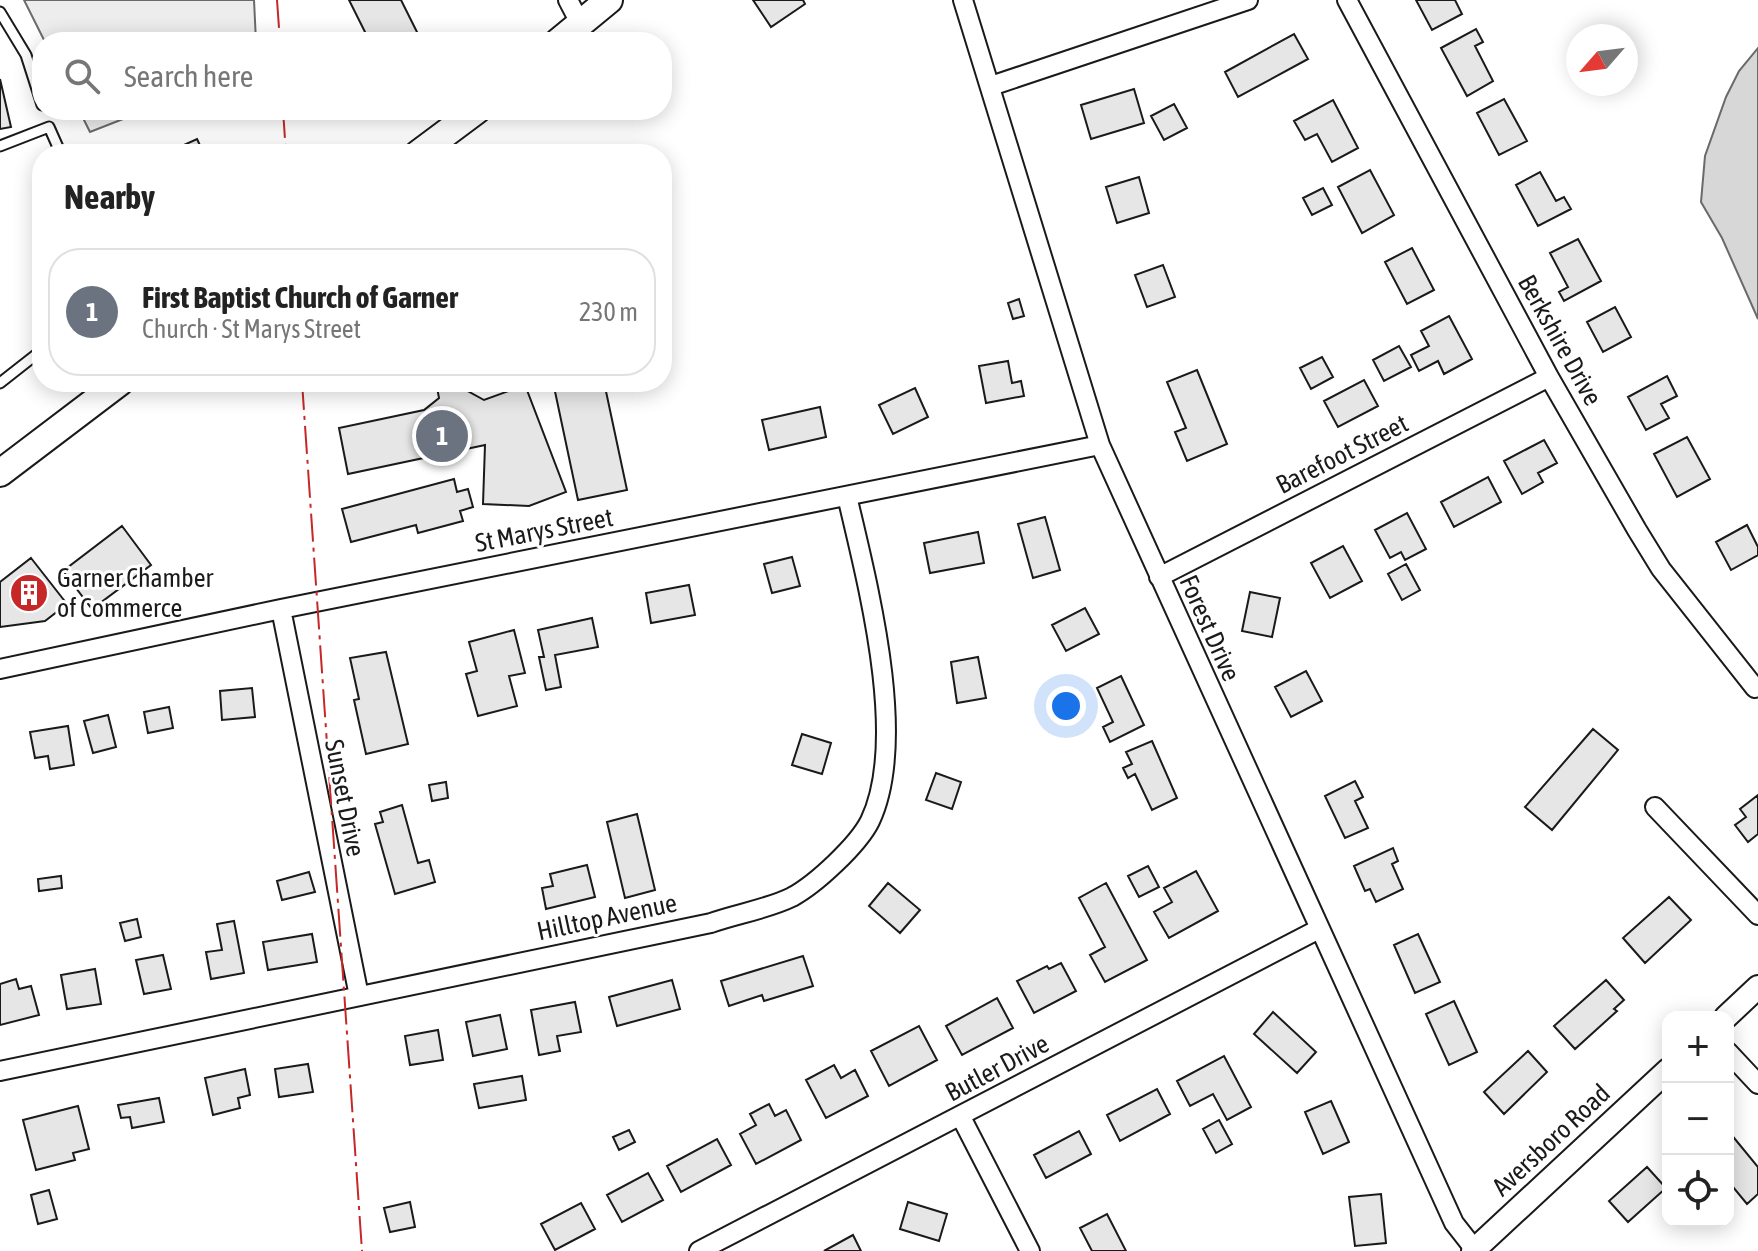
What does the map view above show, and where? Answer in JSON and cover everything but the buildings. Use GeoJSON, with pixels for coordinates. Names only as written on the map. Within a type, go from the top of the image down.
{"type":"FeatureCollection","features":[{"type":"Feature","properties":{"kind":"main road"},"geometry":{"type":"LineString","coordinates":[[563,32],[574,12],[609,0]]}},
{"type":"Feature","properties":{"kind":"main road"},"geometry":{"type":"LineString","coordinates":[[431,144],[464,120]]}},
{"type":"Feature","properties":{"kind":"main road"},"geometry":{"type":"LineString","coordinates":[[0,473],[107,392]]}},
{"type":"Feature","properties":{"kind":"street","name":"Forest Drive"},"geometry":{"type":"LineString","coordinates":[[963,0],[1100,445],[1454,1223],[1474,1250]]}},
{"type":"Feature","properties":{"kind":"street"},"geometry":{"type":"LineString","coordinates":[[991,86],[1248,0]]}},
{"type":"Feature","properties":{"kind":"street","name":"Berkshire Drive"},"geometry":{"type":"LineString","coordinates":[[1347,0],[1549,377],[1661,569],[1755,688]]}},
{"type":"Feature","properties":{"kind":"street","name":"Barefoot Street"},"geometry":{"type":"LineString","coordinates":[[1159,577],[1549,377]]}},
{"type":"Feature","properties":{"kind":"street","name":"St Marys Street"},"geometry":{"type":"LineString","coordinates":[[0,669],[281,609],[1100,445]]}},
{"type":"Feature","properties":{"kind":"street","name":"Hilltop Avenue"},"geometry":{"type":"LineString","coordinates":[[0,1071],[711,923],[791,897],[827,872],[870,821],[882,773],[885,712],[875,627],[847,496]]}},
{"type":"Feature","properties":{"kind":"street","name":"Sunset Drive"},"geometry":{"type":"LineString","coordinates":[[281,609],[359,996]]}},
{"type":"Feature","properties":{"kind":"street"},"geometry":{"type":"LineString","coordinates":[[1655,807],[1758,915]]}},
{"type":"Feature","properties":{"kind":"street","name":"Butler Drive"},"geometry":{"type":"LineString","coordinates":[[699,1251],[1319,929]]}},
{"type":"Feature","properties":{"kind":"street"},"geometry":{"type":"LineString","coordinates":[[1732,1011],[1758,987]]}},
{"type":"Feature","properties":{"kind":"street"},"geometry":{"type":"LineString","coordinates":[[1734,1058],[1758,1084]]}},
{"type":"Feature","properties":{"kind":"street","name":"Aversboro Road"},"geometry":{"type":"LineString","coordinates":[[1474,1250],[1662,1076]]}},
{"type":"Feature","properties":{"kind":"street"},"geometry":{"type":"LineString","coordinates":[[961,1117],[1030,1251]]}},
{"type":"Feature","properties":{"kind":"lane"},"geometry":{"type":"LineString","coordinates":[[0,12],[26,55],[32,73]]}},
{"type":"Feature","properties":{"kind":"lane"},"geometry":{"type":"LineString","coordinates":[[47,120],[57,144]]}},
{"type":"Feature","properties":{"kind":"lane"},"geometry":{"type":"LineString","coordinates":[[0,146],[49,127]]}},
{"type":"Feature","properties":{"kind":"lane"},"geometry":{"type":"LineString","coordinates":[[0,383],[32,358]]}},
{"type":"Feature","properties":{"kind":"shaded area"},"geometry":{"type":"Polygon","coordinates":[[[24,0],[254,0],[256,32],[40,32],[24,0]]]}},
{"type":"Feature","properties":{"kind":"shaded area"},"geometry":{"type":"Polygon","coordinates":[[[1758,48],[1758,319],[1722,238],[1701,202],[1705,156],[1726,97],[1739,71],[1758,48]]]}},
{"type":"Feature","properties":{"kind":"shaded area"},"geometry":{"type":"Polygon","coordinates":[[[84,120],[121,120],[90,132],[84,120]]]}},
{"type":"Feature","properties":{"kind":"power"},"geometry":{"type":"LineString","coordinates":[[277,0],[279,32]]}},
{"type":"Feature","properties":{"kind":"power"},"geometry":{"type":"LineString","coordinates":[[284,120],[285,144]]}},
{"type":"Feature","properties":{"kind":"power"},"geometry":{"type":"LineString","coordinates":[[303,392],[362,1251]]}},
{"type":"Feature","properties":{"kind":"place","name":"First Baptist Church of Garner"},"geometry":{"type":"Point","coordinates":[442,436]}},
{"type":"Feature","properties":{"kind":"place","name":"Garner Chamber of Commerce"},"geometry":{"type":"Point","coordinates":[29,593]}}]}
